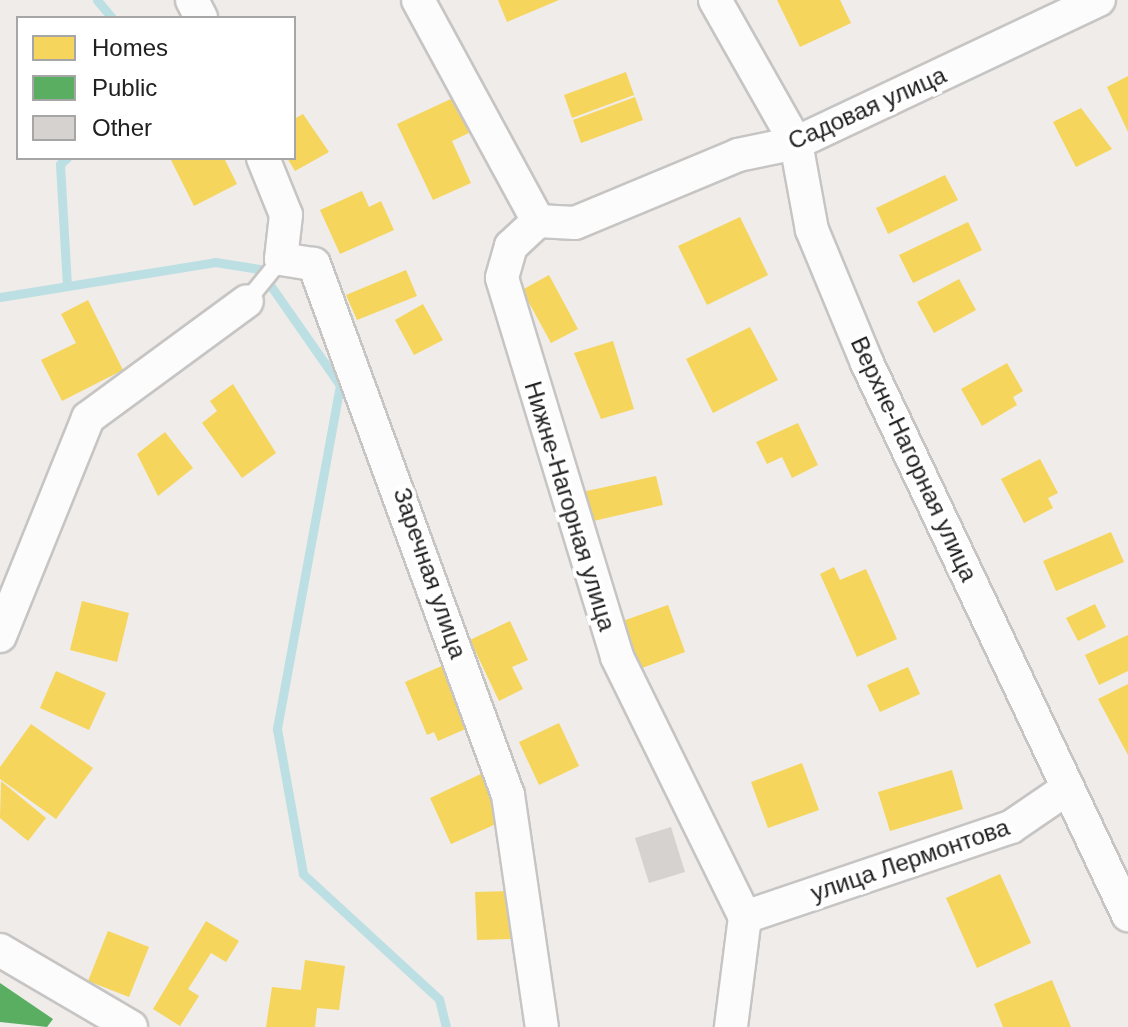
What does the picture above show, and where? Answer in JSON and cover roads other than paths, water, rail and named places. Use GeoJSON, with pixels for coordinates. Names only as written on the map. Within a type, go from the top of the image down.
{"type":"FeatureCollection","features":[{"type":"Feature","properties":{"kind":"street"},"geometry":{"type":"LineString","coordinates":[[418,0],[538,221]]}},
{"type":"Feature","properties":{"kind":"street","name":"Верхне-Нагорная улица"},"geometry":{"type":"LineString","coordinates":[[715,0],[796,143],[812,230],[862,350],[1068,788],[1117,863],[1128,915]]}},
{"type":"Feature","properties":{"kind":"street","name":"Садовая улица"},"geometry":{"type":"LineString","coordinates":[[538,221],[575,223],[738,155],[796,143],[1099,0]]}},
{"type":"Feature","properties":{"kind":"street"},"geometry":{"type":"LineString","coordinates":[[264,160],[286,215],[281,259]]}},
{"type":"Feature","properties":{"kind":"street","name":"Нижне-Нагорная улица"},"geometry":{"type":"LineString","coordinates":[[538,221],[511,246],[502,278],[562,490],[617,657],[745,917]]}},
{"type":"Feature","properties":{"kind":"street","name":"Заречная улица"},"geometry":{"type":"LineString","coordinates":[[281,259],[314,264],[508,795],[542,1027]]}},
{"type":"Feature","properties":{"kind":"street"},"geometry":{"type":"LineString","coordinates":[[0,636],[88,418],[247,301]]}},
{"type":"Feature","properties":{"kind":"street","name":"улица Лермонтова"},"geometry":{"type":"LineString","coordinates":[[745,917],[1011,827],[1068,788]]}},
{"type":"Feature","properties":{"kind":"street"},"geometry":{"type":"LineString","coordinates":[[731,1027],[745,917]]}},
{"type":"Feature","properties":{"kind":"street"},"geometry":{"type":"LineString","coordinates":[[0,950],[131,1027]]}},
{"type":"Feature","properties":{"kind":"lane"},"geometry":{"type":"LineString","coordinates":[[247,301],[281,259]]}},
{"type":"Feature","properties":{"kind":"waterway"},"geometry":{"type":"LineString","coordinates":[[97,0],[110,16]]}},
{"type":"Feature","properties":{"kind":"waterway"},"geometry":{"type":"LineString","coordinates":[[65,160],[60,164],[67,286]]}},
{"type":"Feature","properties":{"kind":"waterway"},"geometry":{"type":"LineString","coordinates":[[0,297],[215,262],[259,269],[340,385],[277,729],[303,874],[439,999],[446,1027]]}}]}
